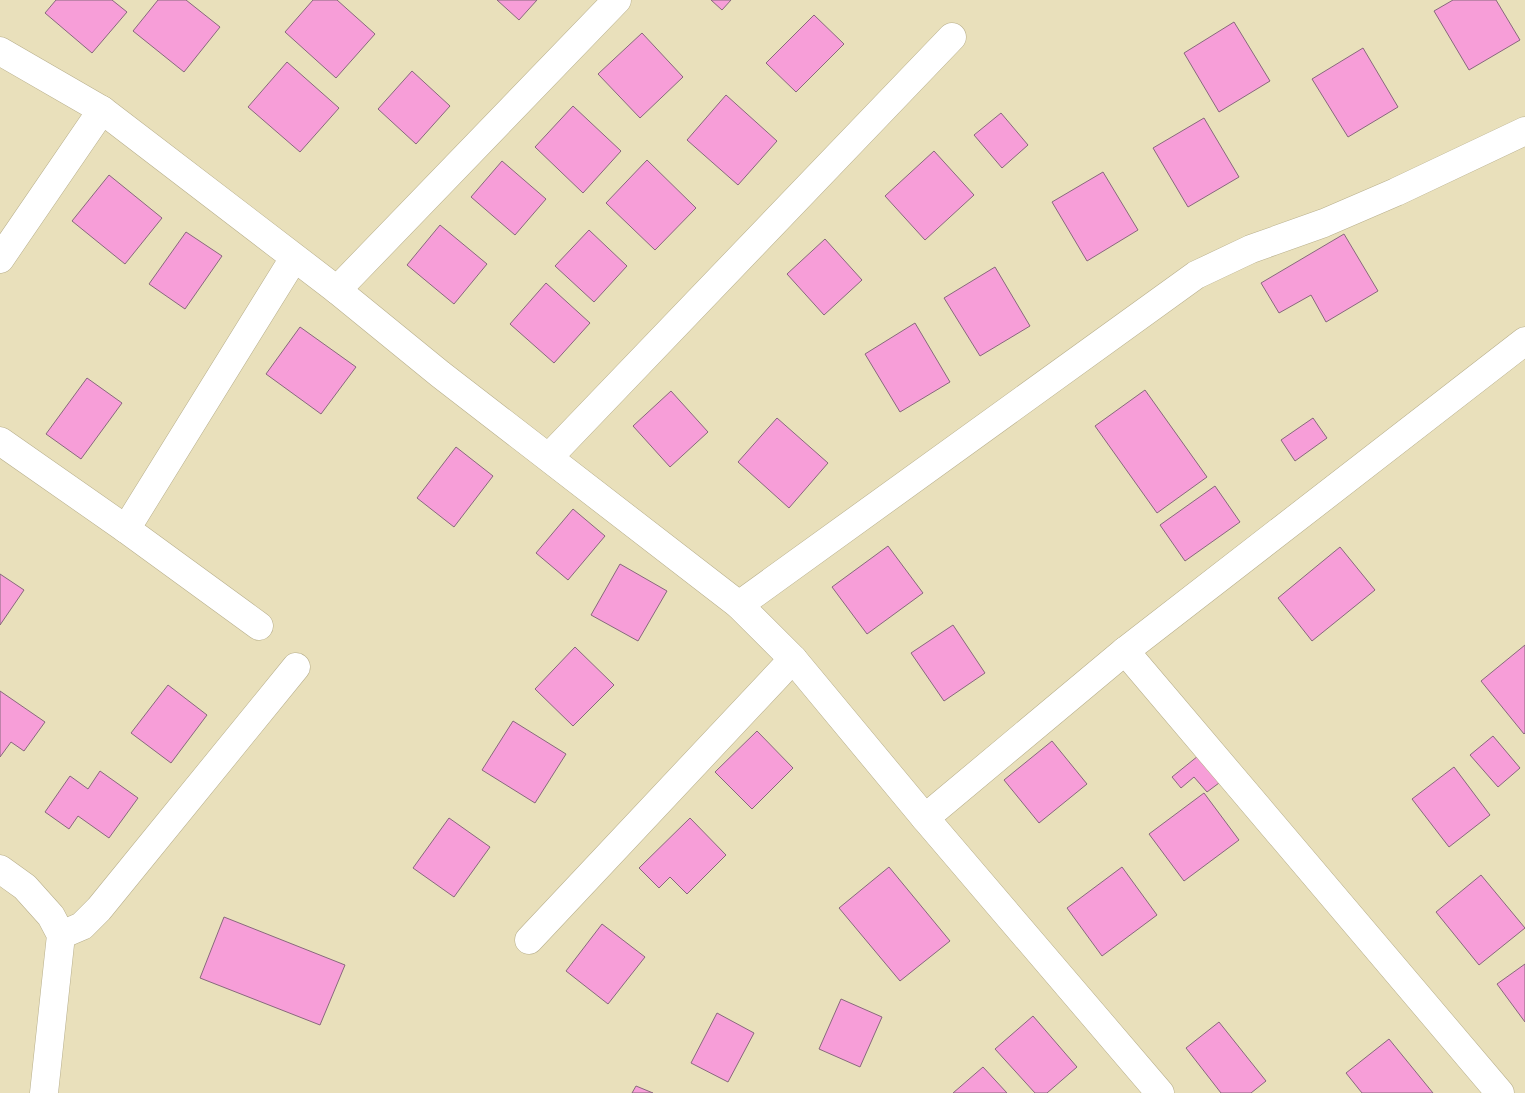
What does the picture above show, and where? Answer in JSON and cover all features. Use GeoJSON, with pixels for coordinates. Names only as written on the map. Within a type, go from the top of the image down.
{"type":"FeatureCollection","features":[{"type":"Feature","properties":{"kind":"street"},"geometry":{"type":"LineString","coordinates":[[337,290],[617,0]]}},
{"type":"Feature","properties":{"kind":"street"},"geometry":{"type":"LineString","coordinates":[[550,458],[952,37]]}},
{"type":"Feature","properties":{"kind":"street"},"geometry":{"type":"LineString","coordinates":[[0,50],[102,110],[337,290],[440,374],[739,605],[793,659],[925,818],[1160,1093]]}},
{"type":"Feature","properties":{"kind":"street"},"geometry":{"type":"LineString","coordinates":[[0,259],[102,110]]}},
{"type":"Feature","properties":{"kind":"street"},"geometry":{"type":"LineString","coordinates":[[739,605],[1196,275],[1251,249],[1324,222],[1396,192],[1525,132]]}},
{"type":"Feature","properties":{"kind":"street"},"geometry":{"type":"LineString","coordinates":[[126,529],[294,258]]}},
{"type":"Feature","properties":{"kind":"street"},"geometry":{"type":"LineString","coordinates":[[925,818],[1125,651],[1525,341]]}},
{"type":"Feature","properties":{"kind":"street"},"geometry":{"type":"LineString","coordinates":[[0,441],[126,529],[259,626]]}},
{"type":"Feature","properties":{"kind":"street"},"geometry":{"type":"LineString","coordinates":[[1125,651],[1500,1093]]}},
{"type":"Feature","properties":{"kind":"street"},"geometry":{"type":"LineString","coordinates":[[529,940],[793,659]]}},
{"type":"Feature","properties":{"kind":"street"},"geometry":{"type":"LineString","coordinates":[[60,935],[82,926],[99,909],[296,667]]}},
{"type":"Feature","properties":{"kind":"street"},"geometry":{"type":"LineString","coordinates":[[0,869],[25,887],[51,916],[60,935],[44,1093]]}},
{"type":"Feature","properties":{"kind":"building"},"geometry":{"type":"Polygon","coordinates":[[[56,0],[112,0],[127,12],[92,53],[45,13],[56,0]]]}},
{"type":"Feature","properties":{"kind":"building"},"geometry":{"type":"Polygon","coordinates":[[[158,0],[186,0],[220,27],[184,72],[133,31],[158,0]]]}},
{"type":"Feature","properties":{"kind":"building"},"geometry":{"type":"Polygon","coordinates":[[[313,0],[337,0],[375,34],[336,78],[285,32],[313,0]]]}},
{"type":"Feature","properties":{"kind":"building"},"geometry":{"type":"Polygon","coordinates":[[[497,0],[537,0],[519,20],[497,0]]]}},
{"type":"Feature","properties":{"kind":"building"},"geometry":{"type":"Polygon","coordinates":[[[711,0],[731,0],[722,10],[711,0]]]}},
{"type":"Feature","properties":{"kind":"building"},"geometry":{"type":"Polygon","coordinates":[[[1453,0],[1496,0],[1520,40],[1469,70],[1434,11],[1453,0]]]}},
{"type":"Feature","properties":{"kind":"building"},"geometry":{"type":"Polygon","coordinates":[[[814,15],[844,44],[796,92],[766,63],[814,15]]]}},
{"type":"Feature","properties":{"kind":"building"},"geometry":{"type":"Polygon","coordinates":[[[1234,22],[1270,81],[1219,112],[1184,53],[1234,22]]]}},
{"type":"Feature","properties":{"kind":"building"},"geometry":{"type":"Polygon","coordinates":[[[642,33],[683,77],[640,118],[598,74],[642,33]]]}},
{"type":"Feature","properties":{"kind":"building"},"geometry":{"type":"Polygon","coordinates":[[[1363,48],[1398,107],[1348,137],[1312,79],[1363,48]]]}},
{"type":"Feature","properties":{"kind":"building"},"geometry":{"type":"Polygon","coordinates":[[[287,62],[339,108],[300,152],[248,107],[287,62]]]}},
{"type":"Feature","properties":{"kind":"building"},"geometry":{"type":"Polygon","coordinates":[[[412,71],[450,106],[416,144],[378,109],[412,71]]]}},
{"type":"Feature","properties":{"kind":"building"},"geometry":{"type":"Polygon","coordinates":[[[726,95],[777,141],[738,185],[687,140],[726,95]]]}},
{"type":"Feature","properties":{"kind":"building"},"geometry":{"type":"Polygon","coordinates":[[[573,106],[621,151],[583,193],[535,147],[573,106]]]}},
{"type":"Feature","properties":{"kind":"building"},"geometry":{"type":"Polygon","coordinates":[[[1001,113],[1028,145],[1002,168],[974,135],[1001,113]]]}},
{"type":"Feature","properties":{"kind":"building"},"geometry":{"type":"Polygon","coordinates":[[[1204,118],[1239,177],[1188,207],[1153,148],[1204,118]]]}},
{"type":"Feature","properties":{"kind":"building"},"geometry":{"type":"Polygon","coordinates":[[[934,151],[974,195],[925,240],[885,196],[934,151]]]}},
{"type":"Feature","properties":{"kind":"building"},"geometry":{"type":"Polygon","coordinates":[[[647,160],[696,208],[655,250],[606,203],[647,160]]]}},
{"type":"Feature","properties":{"kind":"building"},"geometry":{"type":"Polygon","coordinates":[[[502,161],[546,199],[515,235],[471,197],[502,161]]]}},
{"type":"Feature","properties":{"kind":"building"},"geometry":{"type":"Polygon","coordinates":[[[1103,172],[1138,230],[1087,261],[1052,202],[1103,172]]]}},
{"type":"Feature","properties":{"kind":"building"},"geometry":{"type":"Polygon","coordinates":[[[109,175],[162,218],[125,264],[72,221],[109,175]]]}},
{"type":"Feature","properties":{"kind":"building"},"geometry":{"type":"Polygon","coordinates":[[[440,225],[487,264],[454,304],[407,265],[440,225]]]}},
{"type":"Feature","properties":{"kind":"building"},"geometry":{"type":"Polygon","coordinates":[[[589,230],[627,266],[594,302],[555,266],[589,230]]]}},
{"type":"Feature","properties":{"kind":"building"},"geometry":{"type":"Polygon","coordinates":[[[186,232],[222,256],[185,309],[149,284],[186,232]]]}},
{"type":"Feature","properties":{"kind":"building"},"geometry":{"type":"Polygon","coordinates":[[[1344,234],[1378,291],[1326,322],[1311,295],[1279,313],[1261,283],[1344,234]]]}},
{"type":"Feature","properties":{"kind":"building"},"geometry":{"type":"Polygon","coordinates":[[[825,239],[862,280],[824,315],[787,274],[825,239]]]}},
{"type":"Feature","properties":{"kind":"building"},"geometry":{"type":"Polygon","coordinates":[[[995,267],[1030,326],[980,356],[944,298],[995,267]]]}},
{"type":"Feature","properties":{"kind":"building"},"geometry":{"type":"Polygon","coordinates":[[[546,283],[590,323],[554,363],[510,324],[546,283]]]}},
{"type":"Feature","properties":{"kind":"building"},"geometry":{"type":"Polygon","coordinates":[[[915,323],[950,382],[900,412],[865,354],[915,323]]]}},
{"type":"Feature","properties":{"kind":"building"},"geometry":{"type":"Polygon","coordinates":[[[300,327],[356,367],[321,414],[266,374],[300,327]]]}},
{"type":"Feature","properties":{"kind":"building"},"geometry":{"type":"Polygon","coordinates":[[[87,378],[122,403],[81,459],[46,434],[87,378]]]}},
{"type":"Feature","properties":{"kind":"building"},"geometry":{"type":"Polygon","coordinates":[[[1145,390],[1207,477],[1157,513],[1095,426],[1145,390]]]}},
{"type":"Feature","properties":{"kind":"building"},"geometry":{"type":"Polygon","coordinates":[[[671,391],[708,432],[670,467],[633,426],[671,391]]]}},
{"type":"Feature","properties":{"kind":"building"},"geometry":{"type":"Polygon","coordinates":[[[777,418],[828,463],[789,508],[738,462],[777,418]]]}},
{"type":"Feature","properties":{"kind":"building"},"geometry":{"type":"Polygon","coordinates":[[[1313,418],[1327,438],[1295,461],[1281,440],[1313,418]]]}},
{"type":"Feature","properties":{"kind":"building"},"geometry":{"type":"Polygon","coordinates":[[[456,447],[493,476],[454,527],[417,498],[456,447]]]}},
{"type":"Feature","properties":{"kind":"building"},"geometry":{"type":"Polygon","coordinates":[[[1215,486],[1240,522],[1185,561],[1160,525],[1215,486]]]}},
{"type":"Feature","properties":{"kind":"building"},"geometry":{"type":"Polygon","coordinates":[[[573,509],[605,536],[568,580],[536,553],[573,509]]]}},
{"type":"Feature","properties":{"kind":"building"},"geometry":{"type":"Polygon","coordinates":[[[888,546],[923,593],[867,634],[832,587],[888,546]]]}},
{"type":"Feature","properties":{"kind":"building"},"geometry":{"type":"Polygon","coordinates":[[[1340,547],[1375,590],[1312,641],[1278,598],[1340,547]]]}},
{"type":"Feature","properties":{"kind":"building"},"geometry":{"type":"Polygon","coordinates":[[[620,564],[667,591],[638,641],[591,615],[620,564]]]}},
{"type":"Feature","properties":{"kind":"building"},"geometry":{"type":"Polygon","coordinates":[[[0,574],[24,590],[0,625],[0,574]]]}},
{"type":"Feature","properties":{"kind":"building"},"geometry":{"type":"Polygon","coordinates":[[[953,625],[985,673],[944,701],[911,653],[953,625]]]}},
{"type":"Feature","properties":{"kind":"building"},"geometry":{"type":"Polygon","coordinates":[[[1525,645],[1525,733],[1524,734],[1481,681],[1525,645]]]}},
{"type":"Feature","properties":{"kind":"building"},"geometry":{"type":"Polygon","coordinates":[[[575,647],[614,685],[573,726],[535,689],[575,647]]]}},
{"type":"Feature","properties":{"kind":"building"},"geometry":{"type":"Polygon","coordinates":[[[168,685],[207,715],[171,763],[131,733],[168,685]]]}},
{"type":"Feature","properties":{"kind":"building"},"geometry":{"type":"Polygon","coordinates":[[[0,691],[45,722],[24,751],[11,742],[0,757],[0,691]]]}},
{"type":"Feature","properties":{"kind":"building"},"geometry":{"type":"Polygon","coordinates":[[[513,721],[566,754],[535,803],[482,770],[513,721]]]}},
{"type":"Feature","properties":{"kind":"building"},"geometry":{"type":"Polygon","coordinates":[[[757,731],[793,768],[752,809],[715,772],[757,731]]]}},
{"type":"Feature","properties":{"kind":"building"},"geometry":{"type":"Polygon","coordinates":[[[1493,736],[1520,768],[1498,787],[1470,755],[1493,736]]]}},
{"type":"Feature","properties":{"kind":"building"},"geometry":{"type":"Polygon","coordinates":[[[1052,741],[1087,784],[1039,823],[1004,780],[1052,741]]]}},
{"type":"Feature","properties":{"kind":"building"},"geometry":{"type":"Polygon","coordinates":[[[1198,756],[1219,783],[1207,792],[1194,777],[1181,788],[1172,777],[1198,756]]]}},
{"type":"Feature","properties":{"kind":"building"},"geometry":{"type":"Polygon","coordinates":[[[1454,767],[1490,815],[1449,847],[1412,799],[1454,767]]]}},
{"type":"Feature","properties":{"kind":"building"},"geometry":{"type":"Polygon","coordinates":[[[100,771],[138,798],[109,838],[78,816],[69,829],[45,812],[70,776],[88,789],[100,771]]]}},
{"type":"Feature","properties":{"kind":"building"},"geometry":{"type":"Polygon","coordinates":[[[1204,793],[1239,840],[1184,881],[1149,834],[1204,793]]]}},
{"type":"Feature","properties":{"kind":"building"},"geometry":{"type":"Polygon","coordinates":[[[449,818],[490,847],[454,897],[413,868],[449,818]]]}},
{"type":"Feature","properties":{"kind":"building"},"geometry":{"type":"Polygon","coordinates":[[[690,818],[726,855],[687,894],[670,877],[659,888],[639,868],[690,818]]]}},
{"type":"Feature","properties":{"kind":"building"},"geometry":{"type":"Polygon","coordinates":[[[889,867],[950,941],[900,981],[839,908],[889,867]]]}},
{"type":"Feature","properties":{"kind":"building"},"geometry":{"type":"Polygon","coordinates":[[[1122,867],[1157,915],[1102,956],[1067,908],[1122,867]]]}},
{"type":"Feature","properties":{"kind":"building"},"geometry":{"type":"Polygon","coordinates":[[[1481,875],[1525,928],[1479,965],[1436,912],[1481,875]]]}},
{"type":"Feature","properties":{"kind":"building"},"geometry":{"type":"Polygon","coordinates":[[[224,917],[345,965],[320,1025],[200,978],[224,917]]]}},
{"type":"Feature","properties":{"kind":"building"},"geometry":{"type":"Polygon","coordinates":[[[602,924],[645,957],[608,1004],[566,971],[602,924]]]}},
{"type":"Feature","properties":{"kind":"building"},"geometry":{"type":"Polygon","coordinates":[[[1525,964],[1525,1022],[1497,984],[1525,964]]]}},
{"type":"Feature","properties":{"kind":"building"},"geometry":{"type":"Polygon","coordinates":[[[841,999],[882,1017],[860,1067],[819,1049],[841,999]]]}},
{"type":"Feature","properties":{"kind":"building"},"geometry":{"type":"Polygon","coordinates":[[[717,1013],[754,1033],[728,1082],[691,1063],[717,1013]]]}},
{"type":"Feature","properties":{"kind":"building"},"geometry":{"type":"Polygon","coordinates":[[[1033,1016],[1077,1067],[1047,1093],[1035,1093],[995,1049],[1033,1016]]]}},
{"type":"Feature","properties":{"kind":"building"},"geometry":{"type":"Polygon","coordinates":[[[1219,1022],[1266,1081],[1251,1093],[1221,1093],[1186,1048],[1219,1022]]]}},
{"type":"Feature","properties":{"kind":"building"},"geometry":{"type":"Polygon","coordinates":[[[1389,1039],[1433,1093],[1362,1093],[1346,1073],[1389,1039]]]}},
{"type":"Feature","properties":{"kind":"building"},"geometry":{"type":"Polygon","coordinates":[[[983,1067],[1007,1093],[953,1093],[983,1067]]]}},
{"type":"Feature","properties":{"kind":"building"},"geometry":{"type":"Polygon","coordinates":[[[636,1086],[653,1093],[632,1093],[636,1086]]]}}]}
